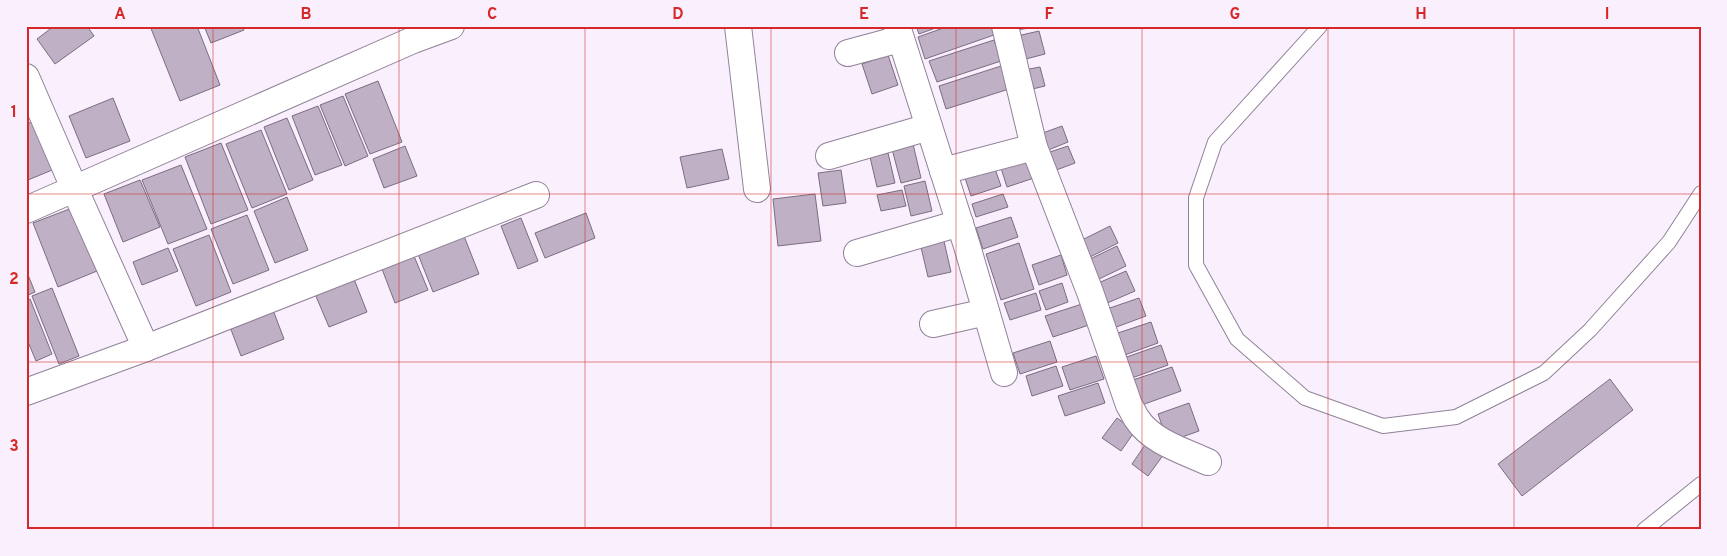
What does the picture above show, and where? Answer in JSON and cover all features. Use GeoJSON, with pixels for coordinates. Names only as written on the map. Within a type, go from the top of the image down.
{"type":"FeatureCollection","features":[{"type":"Feature","properties":{"kind":"street"},"geometry":{"type":"LineString","coordinates":[[26,210],[412,40],[451,26]]}},
{"type":"Feature","properties":{"kind":"street"},"geometry":{"type":"LineString","coordinates":[[738,26],[757,189]]}},
{"type":"Feature","properties":{"kind":"street"},"geometry":{"type":"LineString","coordinates":[[1005,26],[1034,147],[1090,292],[1129,405],[1137,419],[1149,432],[1165,443],[1208,462]]}},
{"type":"Feature","properties":{"kind":"street"},"geometry":{"type":"LineString","coordinates":[[848,53],[899,33],[960,223],[1004,373]]}},
{"type":"Feature","properties":{"kind":"street"},"geometry":{"type":"LineString","coordinates":[[26,77],[146,348]]}},
{"type":"Feature","properties":{"kind":"street"},"geometry":{"type":"LineString","coordinates":[[829,156],[929,126]]}},
{"type":"Feature","properties":{"kind":"street"},"geometry":{"type":"LineString","coordinates":[[943,171],[1034,147]]}},
{"type":"Feature","properties":{"kind":"street"},"geometry":{"type":"LineString","coordinates":[[26,392],[146,348],[536,195]]}},
{"type":"Feature","properties":{"kind":"street"},"geometry":{"type":"LineString","coordinates":[[856,253],[960,223]]}},
{"type":"Feature","properties":{"kind":"street"},"geometry":{"type":"LineString","coordinates":[[933,324],[986,312]]}},
{"type":"Feature","properties":{"kind":"lane"},"geometry":{"type":"LineString","coordinates":[[1320,26],[1214,142],[1196,198],[1196,265],[1237,339],[1305,398],[1383,426],[1456,418],[1544,373],[1590,330],[1669,242],[1701,193]]}},
{"type":"Feature","properties":{"kind":"lane"},"geometry":{"type":"LineString","coordinates":[[1644,530],[1701,484]]}},
{"type":"Feature","properties":{"kind":"building"},"geometry":{"type":"Polygon","coordinates":[[[54,26],[87,26],[94,36],[55,64],[37,39],[54,26]]]}},
{"type":"Feature","properties":{"kind":"building"},"geometry":{"type":"Polygon","coordinates":[[[150,26],[197,26],[220,85],[180,101],[150,26]]]}},
{"type":"Feature","properties":{"kind":"building"},"geometry":{"type":"Polygon","coordinates":[[[204,26],[242,26],[244,30],[211,43],[204,26]]]}},
{"type":"Feature","properties":{"kind":"building"},"geometry":{"type":"Polygon","coordinates":[[[916,26],[941,26],[919,34],[916,26]]]}},
{"type":"Feature","properties":{"kind":"building"},"geometry":{"type":"Polygon","coordinates":[[[949,26],[991,26],[994,35],[925,59],[918,37],[949,26]]]}},
{"type":"Feature","properties":{"kind":"building"},"geometry":{"type":"Polygon","coordinates":[[[1015,26],[1043,26],[1016,30],[1015,26]]]}},
{"type":"Feature","properties":{"kind":"building"},"geometry":{"type":"Polygon","coordinates":[[[1039,31],[1045,54],[1018,61],[1013,37],[1039,31]]]}},
{"type":"Feature","properties":{"kind":"building"},"geometry":{"type":"Polygon","coordinates":[[[994,40],[1001,61],[937,82],[929,61],[994,40]]]}},
{"type":"Feature","properties":{"kind":"building"},"geometry":{"type":"Polygon","coordinates":[[[888,55],[898,85],[872,94],[862,64],[888,55]]]}},
{"type":"Feature","properties":{"kind":"building"},"geometry":{"type":"Polygon","coordinates":[[[1001,66],[1009,89],[946,109],[939,86],[1001,66]]]}},
{"type":"Feature","properties":{"kind":"building"},"geometry":{"type":"Polygon","coordinates":[[[1040,67],[1045,86],[1024,91],[1019,71],[1040,67]]]}},
{"type":"Feature","properties":{"kind":"building"},"geometry":{"type":"Polygon","coordinates":[[[378,81],[402,142],[370,154],[345,94],[378,81]]]}},
{"type":"Feature","properties":{"kind":"building"},"geometry":{"type":"Polygon","coordinates":[[[343,96],[368,156],[345,166],[320,105],[343,96]]]}},
{"type":"Feature","properties":{"kind":"building"},"geometry":{"type":"Polygon","coordinates":[[[113,98],[130,141],[86,158],[69,116],[113,98]]]}},
{"type":"Feature","properties":{"kind":"building"},"geometry":{"type":"Polygon","coordinates":[[[318,106],[342,165],[315,175],[292,116],[318,106]]]}},
{"type":"Feature","properties":{"kind":"building"},"geometry":{"type":"Polygon","coordinates":[[[287,118],[313,180],[289,190],[264,127],[287,118]]]}},
{"type":"Feature","properties":{"kind":"building"},"geometry":{"type":"Polygon","coordinates":[[[38,120],[57,168],[28,180],[26,124],[38,120]]]}},
{"type":"Feature","properties":{"kind":"building"},"geometry":{"type":"Polygon","coordinates":[[[1062,126],[1068,142],[1046,151],[1040,134],[1062,126]]]}},
{"type":"Feature","properties":{"kind":"building"},"geometry":{"type":"Polygon","coordinates":[[[261,130],[287,194],[252,208],[226,144],[261,130]]]}},
{"type":"Feature","properties":{"kind":"building"},"geometry":{"type":"Polygon","coordinates":[[[221,143],[248,210],[211,224],[185,157],[221,143]]]}},
{"type":"Feature","properties":{"kind":"building"},"geometry":{"type":"Polygon","coordinates":[[[913,144],[921,178],[901,183],[892,149],[913,144]]]}},
{"type":"Feature","properties":{"kind":"building"},"geometry":{"type":"Polygon","coordinates":[[[405,146],[417,176],[384,188],[373,159],[405,146]]]}},
{"type":"Feature","properties":{"kind":"building"},"geometry":{"type":"Polygon","coordinates":[[[1068,146],[1075,163],[1051,172],[1044,154],[1068,146]]]}},
{"type":"Feature","properties":{"kind":"building"},"geometry":{"type":"Polygon","coordinates":[[[722,149],[729,179],[687,188],[680,157],[722,149]]]}},
{"type":"Feature","properties":{"kind":"building"},"geometry":{"type":"Polygon","coordinates":[[[888,153],[895,183],[877,187],[870,157],[888,153]]]}},
{"type":"Feature","properties":{"kind":"building"},"geometry":{"type":"Polygon","coordinates":[[[1030,155],[1037,177],[1007,187],[1000,165],[1030,155]]]}},
{"type":"Feature","properties":{"kind":"building"},"geometry":{"type":"Polygon","coordinates":[[[181,165],[207,229],[168,244],[142,180],[181,165]]]}},
{"type":"Feature","properties":{"kind":"building"},"geometry":{"type":"Polygon","coordinates":[[[994,166],[1001,186],[971,196],[964,175],[994,166]]]}},
{"type":"Feature","properties":{"kind":"building"},"geometry":{"type":"Polygon","coordinates":[[[841,170],[846,203],[823,206],[818,173],[841,170]]]}},
{"type":"Feature","properties":{"kind":"building"},"geometry":{"type":"Polygon","coordinates":[[[140,180],[160,227],[123,242],[104,194],[140,180]]]}},
{"type":"Feature","properties":{"kind":"building"},"geometry":{"type":"Polygon","coordinates":[[[925,181],[932,211],[911,216],[904,186],[925,181]]]}},
{"type":"Feature","properties":{"kind":"building"},"geometry":{"type":"Polygon","coordinates":[[[902,190],[906,206],[881,211],[877,195],[902,190]]]}},
{"type":"Feature","properties":{"kind":"building"},"geometry":{"type":"Polygon","coordinates":[[[815,194],[821,241],[778,246],[773,199],[815,194]]]}},
{"type":"Feature","properties":{"kind":"building"},"geometry":{"type":"Polygon","coordinates":[[[1003,194],[1008,207],[976,217],[972,204],[1003,194]]]}},
{"type":"Feature","properties":{"kind":"building"},"geometry":{"type":"Polygon","coordinates":[[[287,197],[308,250],[275,263],[254,211],[287,197]]]}},
{"type":"Feature","properties":{"kind":"building"},"geometry":{"type":"Polygon","coordinates":[[[72,208],[97,271],[58,287],[33,223],[72,208]]]}},
{"type":"Feature","properties":{"kind":"building"},"geometry":{"type":"Polygon","coordinates":[[[586,213],[595,238],[545,258],[535,233],[586,213]]]}},
{"type":"Feature","properties":{"kind":"building"},"geometry":{"type":"Polygon","coordinates":[[[247,215],[269,270],[233,284],[211,229],[247,215]]]}},
{"type":"Feature","properties":{"kind":"building"},"geometry":{"type":"Polygon","coordinates":[[[1011,217],[1018,237],[983,249],[976,228],[1011,217]]]}},
{"type":"Feature","properties":{"kind":"building"},"geometry":{"type":"Polygon","coordinates":[[[521,218],[538,261],[518,269],[501,226],[521,218]]]}},
{"type":"Feature","properties":{"kind":"building"},"geometry":{"type":"Polygon","coordinates":[[[1110,226],[1118,243],[1086,259],[1078,242],[1110,226]]]}},
{"type":"Feature","properties":{"kind":"building"},"geometry":{"type":"Polygon","coordinates":[[[462,231],[479,274],[433,292],[416,249],[462,231]]]}},
{"type":"Feature","properties":{"kind":"building"},"geometry":{"type":"Polygon","coordinates":[[[209,235],[231,292],[196,306],[173,249],[209,235]]]}},
{"type":"Feature","properties":{"kind":"building"},"geometry":{"type":"Polygon","coordinates":[[[943,237],[951,272],[928,277],[920,243],[943,237]]]}},
{"type":"Feature","properties":{"kind":"building"},"geometry":{"type":"Polygon","coordinates":[[[1019,243],[1034,289],[1001,300],[986,254],[1019,243]]]}},
{"type":"Feature","properties":{"kind":"building"},"geometry":{"type":"Polygon","coordinates":[[[1117,246],[1126,266],[1097,280],[1088,260],[1117,246]]]}},
{"type":"Feature","properties":{"kind":"building"},"geometry":{"type":"Polygon","coordinates":[[[168,248],[178,271],[142,285],[133,262],[168,248]]]}},
{"type":"Feature","properties":{"kind":"building"},"geometry":{"type":"Polygon","coordinates":[[[1061,255],[1067,275],[1039,285],[1032,265],[1061,255]]]}},
{"type":"Feature","properties":{"kind":"building"},"geometry":{"type":"Polygon","coordinates":[[[414,256],[428,290],[395,303],[382,269],[414,256]]]}},
{"type":"Feature","properties":{"kind":"building"},"geometry":{"type":"Polygon","coordinates":[[[26,270],[35,292],[26,296],[26,270]]]}},
{"type":"Feature","properties":{"kind":"building"},"geometry":{"type":"Polygon","coordinates":[[[1126,271],[1135,291],[1105,304],[1096,284],[1126,271]]]}},
{"type":"Feature","properties":{"kind":"building"},"geometry":{"type":"Polygon","coordinates":[[[354,279],[367,312],[329,327],[315,294],[354,279]]]}},
{"type":"Feature","properties":{"kind":"building"},"geometry":{"type":"Polygon","coordinates":[[[1062,283],[1068,302],[1046,310],[1039,291],[1062,283]]]}},
{"type":"Feature","properties":{"kind":"building"},"geometry":{"type":"Polygon","coordinates":[[[52,288],[79,356],[59,364],[32,296],[52,288]]]}},
{"type":"Feature","properties":{"kind":"building"},"geometry":{"type":"Polygon","coordinates":[[[1036,293],[1041,310],[1010,320],[1004,303],[1036,293]]]}},
{"type":"Feature","properties":{"kind":"building"},"geometry":{"type":"Polygon","coordinates":[[[1139,298],[1146,316],[1111,329],[1104,310],[1139,298]]]}},
{"type":"Feature","properties":{"kind":"building"},"geometry":{"type":"Polygon","coordinates":[[[30,299],[52,354],[36,361],[26,337],[26,301],[30,299]]]}},
{"type":"Feature","properties":{"kind":"building"},"geometry":{"type":"Polygon","coordinates":[[[1085,303],[1092,324],[1053,337],[1045,316],[1085,303]]]}},
{"type":"Feature","properties":{"kind":"building"},"geometry":{"type":"Polygon","coordinates":[[[273,310],[284,339],[241,356],[230,327],[273,310]]]}},
{"type":"Feature","properties":{"kind":"building"},"geometry":{"type":"Polygon","coordinates":[[[1151,322],[1158,343],[1122,356],[1115,334],[1151,322]]]}},
{"type":"Feature","properties":{"kind":"building"},"geometry":{"type":"Polygon","coordinates":[[[1050,341],[1057,362],[1020,374],[1013,353],[1050,341]]]}},
{"type":"Feature","properties":{"kind":"building"},"geometry":{"type":"Polygon","coordinates":[[[1161,345],[1168,365],[1129,379],[1121,359],[1161,345]]]}},
{"type":"Feature","properties":{"kind":"building"},"geometry":{"type":"Polygon","coordinates":[[[1096,356],[1104,379],[1070,390],[1062,367],[1096,356]]]}},
{"type":"Feature","properties":{"kind":"building"},"geometry":{"type":"Polygon","coordinates":[[[1056,366],[1063,386],[1032,396],[1026,376],[1056,366]]]}},
{"type":"Feature","properties":{"kind":"building"},"geometry":{"type":"Polygon","coordinates":[[[1172,367],[1181,391],[1136,407],[1127,382],[1172,367]]]}},
{"type":"Feature","properties":{"kind":"building"},"geometry":{"type":"Polygon","coordinates":[[[1610,379],[1633,410],[1522,496],[1498,464],[1610,379]]]}},
{"type":"Feature","properties":{"kind":"building"},"geometry":{"type":"Polygon","coordinates":[[[1098,383],[1105,403],[1065,416],[1058,396],[1098,383]]]}},
{"type":"Feature","properties":{"kind":"building"},"geometry":{"type":"Polygon","coordinates":[[[1189,403],[1199,431],[1168,442],[1158,414],[1189,403]]]}},
{"type":"Feature","properties":{"kind":"building"},"geometry":{"type":"Polygon","coordinates":[[[1117,418],[1135,431],[1121,451],[1102,438],[1117,418]]]}},
{"type":"Feature","properties":{"kind":"building"},"geometry":{"type":"Polygon","coordinates":[[[1147,442],[1164,454],[1148,476],[1132,464],[1147,442]]]}}]}
